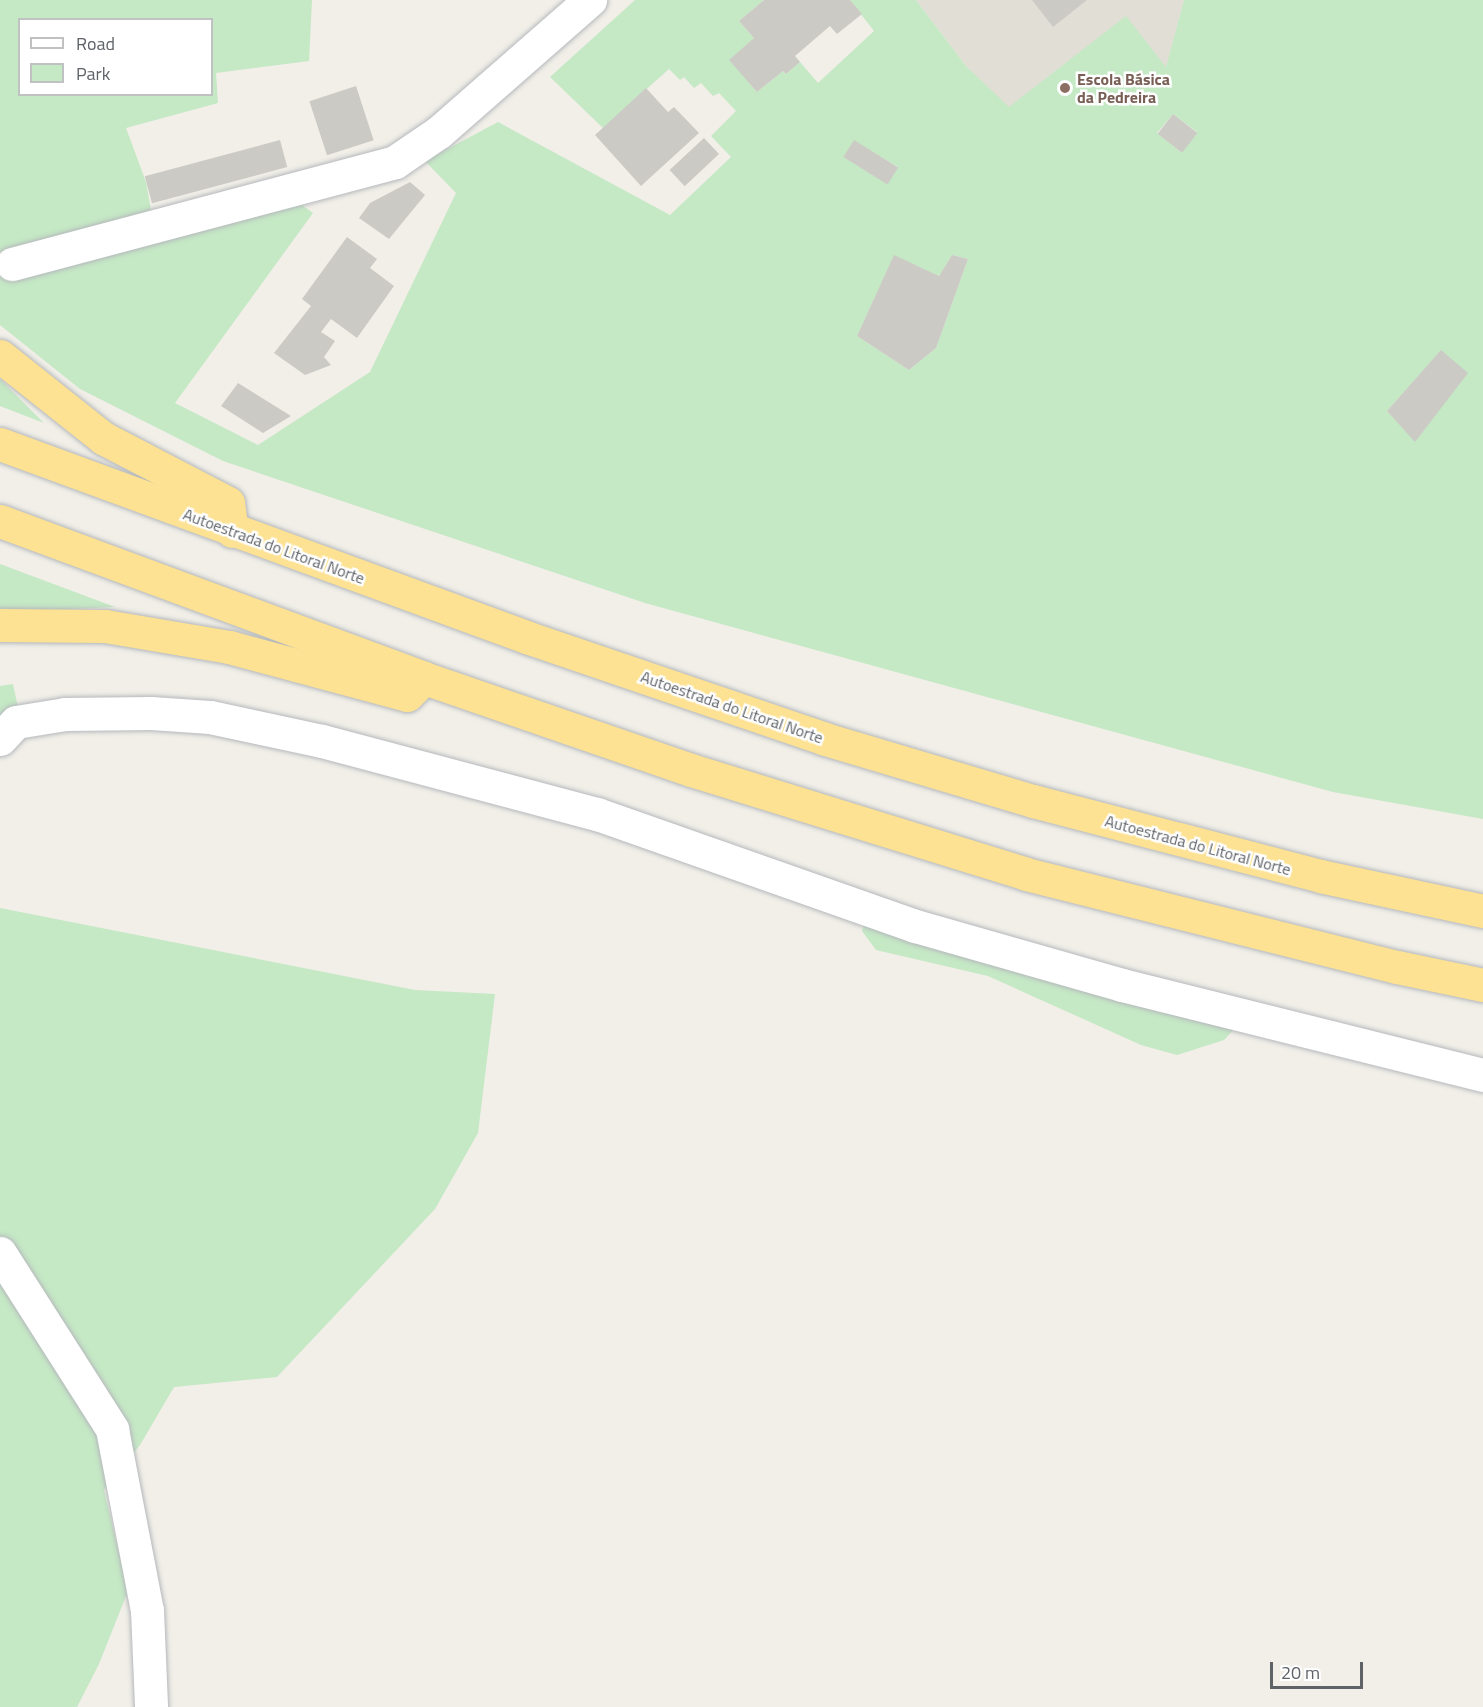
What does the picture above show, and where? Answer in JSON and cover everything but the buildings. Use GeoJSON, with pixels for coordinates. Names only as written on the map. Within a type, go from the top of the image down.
{"type":"FeatureCollection","features":[{"type":"Feature","properties":{"kind":"highway"},"geometry":{"type":"LineString","coordinates":[[0,356],[103,438],[228,503],[232,531]]}},
{"type":"Feature","properties":{"kind":"highway","name":"Autoestrada do Litoral Norte"},"geometry":{"type":"LineString","coordinates":[[0,444],[232,531],[529,638],[825,739],[1044,804],[1320,876],[1483,911]]}},
{"type":"Feature","properties":{"kind":"highway"},"geometry":{"type":"LineString","coordinates":[[0,521],[424,678],[691,770],[1026,874],[1397,967],[1483,985]]}},
{"type":"Feature","properties":{"kind":"highway"},"geometry":{"type":"LineString","coordinates":[[0,625],[105,626],[218,645],[407,695],[424,678]]}},
{"type":"Feature","properties":{"kind":"street"},"geometry":{"type":"LineString","coordinates":[[12,264],[395,162],[439,132],[590,0]]}},
{"type":"Feature","properties":{"kind":"street"},"geometry":{"type":"LineString","coordinates":[[0,739],[16,723],[65,714],[150,713],[210,717],[322,741],[597,814],[915,926],[1134,988],[1483,1075]]}},
{"type":"Feature","properties":{"kind":"street"},"geometry":{"type":"LineString","coordinates":[[0,1253],[112,1429],[147,1610],[151,1707]]}},
{"type":"Feature","properties":{"kind":"shaded area","name":"Escola Básica da Pedreira"},"geometry":{"type":"Polygon","coordinates":[[[916,0],[1184,0],[1166,68],[1009,108],[966,66],[916,0]]]}},
{"type":"Feature","properties":{"kind":"green space"},"geometry":{"type":"Polygon","coordinates":[[[0,0],[312,0],[309,61],[216,73],[218,103],[126,128],[146,182],[151,210],[28,246],[295,200],[313,213],[175,403],[258,445],[370,372],[456,193],[425,161],[498,122],[670,215],[731,157],[711,136],[736,111],[719,93],[713,96],[701,83],[694,88],[684,77],[680,80],[669,69],[603,128],[550,77],[635,0],[764,0],[739,21],[754,38],[730,60],[757,92],[783,71],[786,74],[800,62],[818,83],[874,31],[850,0],[916,0],[966,66],[1009,107],[1126,16],[1166,67],[1184,0],[1483,0],[1483,819],[1333,792],[645,603],[223,461],[80,389],[0,325],[0,0]],[[1173,114],[1157,133],[1181,152],[1197,132],[1173,114]],[[854,141],[844,157],[883,181],[898,167],[854,141]],[[952,255],[939,276],[894,256],[857,336],[909,370],[936,348],[968,259],[952,255]],[[1441,351],[1387,411],[1415,441],[1441,351]]]}},
{"type":"Feature","properties":{"kind":"green space"},"geometry":{"type":"Polygon","coordinates":[[[0,379],[44,423],[0,406],[0,379]]]}},
{"type":"Feature","properties":{"kind":"green space"},"geometry":{"type":"Polygon","coordinates":[[[0,564],[115,607],[0,612],[0,564]]]}},
{"type":"Feature","properties":{"kind":"green space"},"geometry":{"type":"Polygon","coordinates":[[[13,684],[18,707],[0,725],[0,686],[13,684]]]}},
{"type":"Feature","properties":{"kind":"green space"},"geometry":{"type":"Polygon","coordinates":[[[0,908],[415,990],[495,994],[478,1133],[435,1209],[277,1377],[174,1387],[140,1445],[104,1490],[128,1591],[99,1664],[77,1707],[0,1707],[0,908]]]}},
{"type":"Feature","properties":{"kind":"green space"},"geometry":{"type":"Polygon","coordinates":[[[866,917],[1240,1023],[1224,1040],[1177,1055],[1141,1045],[988,976],[876,950],[862,931],[866,917]]]}},
{"type":"Feature","properties":{"kind":"place","name":"Escola Básica da Pedreira"},"geometry":{"type":"Point","coordinates":[1065,88]}}]}
